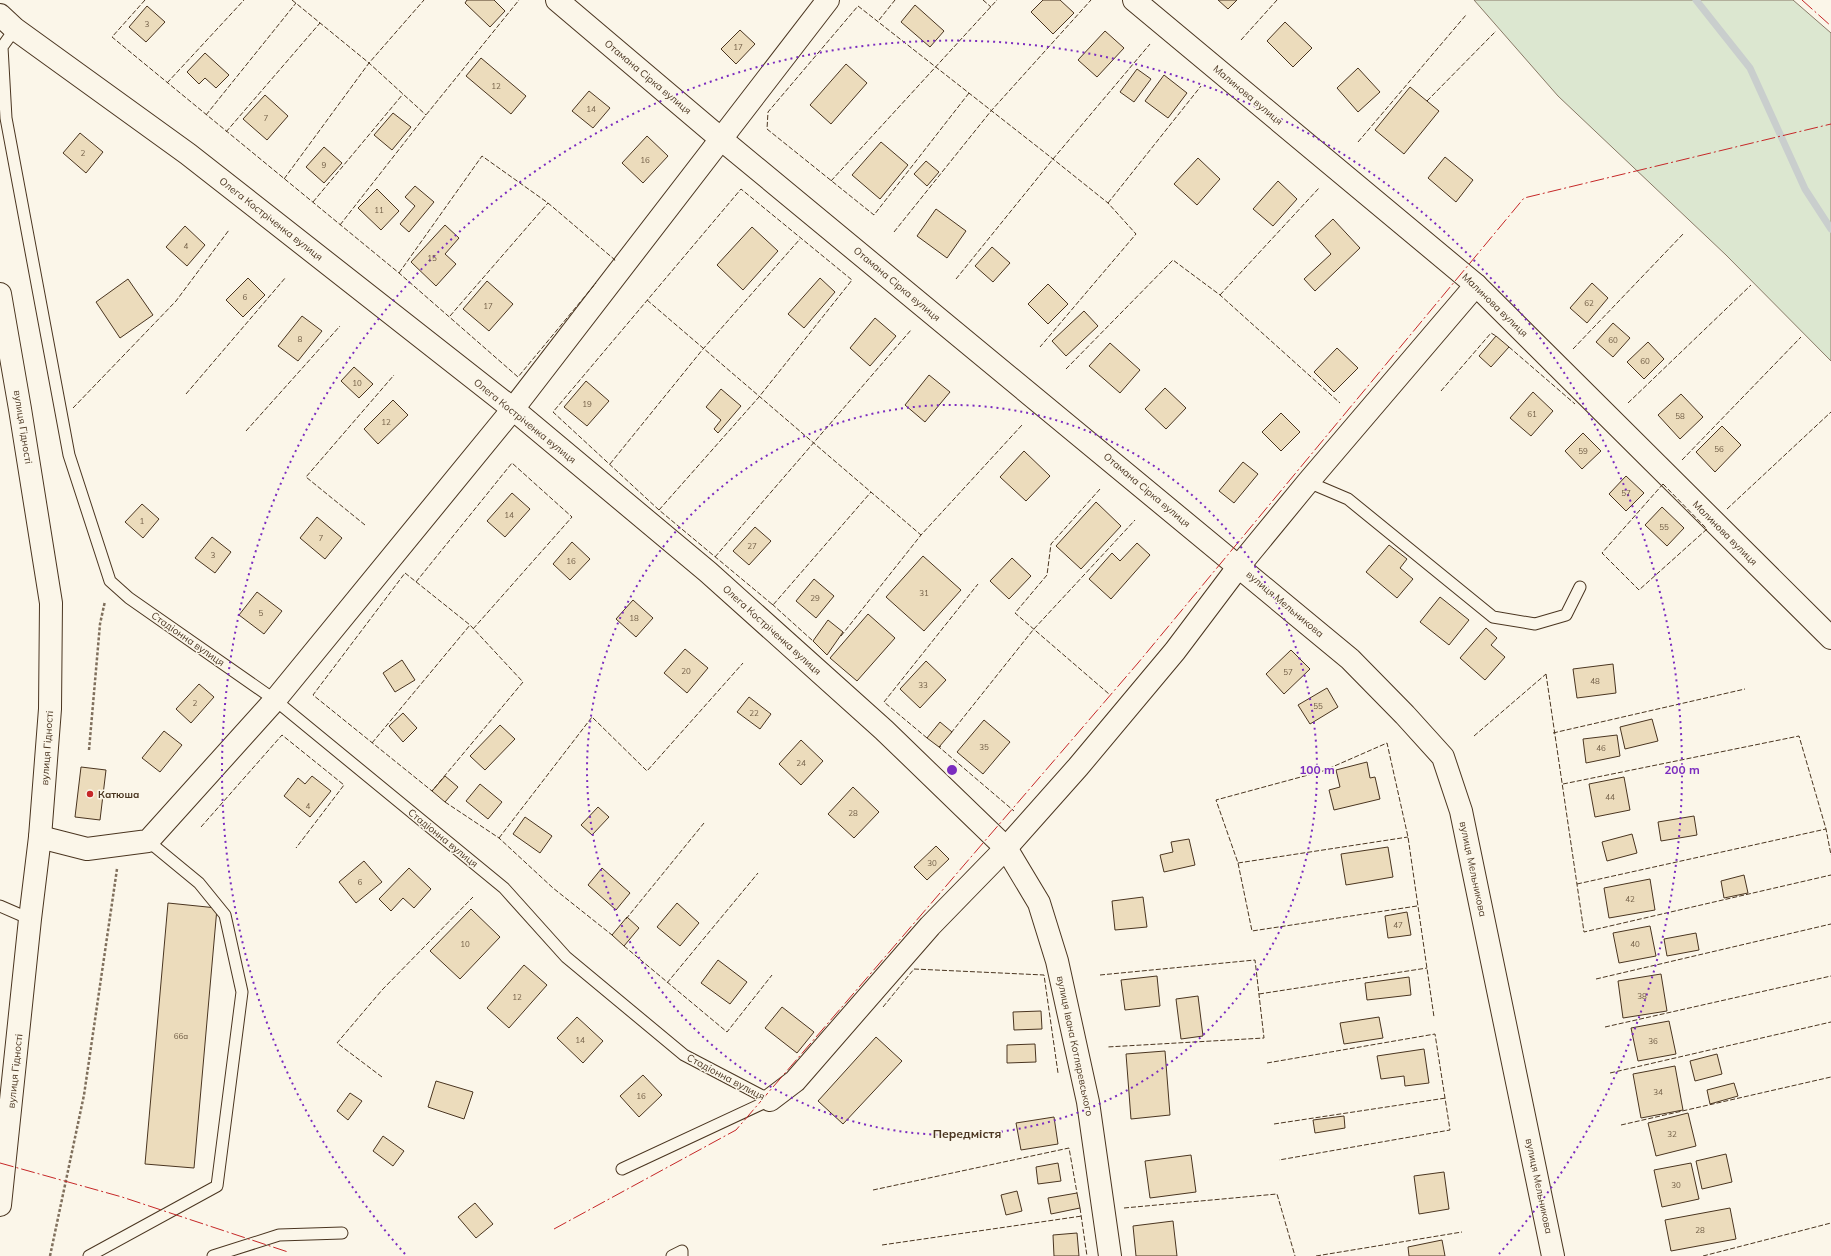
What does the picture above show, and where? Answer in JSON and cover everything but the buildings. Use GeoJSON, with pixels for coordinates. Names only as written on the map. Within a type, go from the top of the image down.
{"type":"FeatureCollection","features":[{"type":"Feature","properties":{"kind":"street","name":"Отамана Сірка вулиця"},"geometry":{"type":"LineString","coordinates":[[557,0],[721,139],[1239,566]]}},
{"type":"Feature","properties":{"kind":"street"},"geometry":{"type":"LineString","coordinates":[[40,837],[87,849],[148,841],[275,700],[513,409],[828,0]]}},
{"type":"Feature","properties":{"kind":"street","name":"Малинова вулиця"},"geometry":{"type":"LineString","coordinates":[[1134,0],[1476,285],[1831,638]]}},
{"type":"Feature","properties":{"kind":"street","name":"Олега Костріченка вулиця"},"geometry":{"type":"LineString","coordinates":[[7,22],[188,154],[513,409],[714,578],[884,730],[1006,848]]}},
{"type":"Feature","properties":{"kind":"street"},"geometry":{"type":"LineString","coordinates":[[770,1100],[795,1081],[930,926],[1006,848],[1078,767],[1175,651],[1239,566],[1308,482],[1476,285]]}},
{"type":"Feature","properties":{"kind":"street","name":"вулиця Гідності"},"geometry":{"type":"LineString","coordinates":[[0,294],[51,603],[50,710],[40,837],[4,1142],[0,1205]]}},
{"type":"Feature","properties":{"kind":"street","name":"вулиця Мельникова"},"geometry":{"type":"LineString","coordinates":[[1239,566],[1350,659],[1405,715],[1443,758],[1461,811],[1553,1256]]}},
{"type":"Feature","properties":{"kind":"street","name":"вулиця Івана Котляревського"},"geometry":{"type":"LineString","coordinates":[[1006,848],[1039,903],[1057,961],[1088,1102],[1110,1256]]}},
{"type":"Feature","properties":{"kind":"lane"},"geometry":{"type":"LineString","coordinates":[[7,22],[2,47],[6,118],[69,455],[110,581]]}},
{"type":"Feature","properties":{"kind":"lane"},"geometry":{"type":"LineString","coordinates":[[1308,482],[1348,499],[1493,617],[1535,624],[1566,615],[1580,587]]}},
{"type":"Feature","properties":{"kind":"lane","name":"Стадіонна вулиця"},"geometry":{"type":"LineString","coordinates":[[110,581],[129,598],[275,700],[504,888],[566,957],[684,1056],[770,1100]]}},
{"type":"Feature","properties":{"kind":"lane"},"geometry":{"type":"LineString","coordinates":[[89,1256],[217,1186],[242,992],[225,915],[199,883],[148,841]]}},
{"type":"Feature","properties":{"kind":"lane"},"geometry":{"type":"LineString","coordinates":[[0,906],[30,919]]}},
{"type":"Feature","properties":{"kind":"lane"},"geometry":{"type":"LineString","coordinates":[[622,1169],[770,1100]]}},
{"type":"Feature","properties":{"kind":"lane"},"geometry":{"type":"LineString","coordinates":[[213,1256],[279,1235],[342,1233]]}},
{"type":"Feature","properties":{"kind":"lane"},"geometry":{"type":"LineString","coordinates":[[672,1256],[682,1251],[682,1256]]}},
{"type":"Feature","properties":{"kind":"path"},"geometry":{"type":"LineString","coordinates":[[90,750],[100,624],[110,581]]}},
{"type":"Feature","properties":{"kind":"path"},"geometry":{"type":"LineString","coordinates":[[50,1256],[84,1095],[121,844]]}},
{"type":"Feature","properties":{"kind":"green space"},"geometry":{"type":"Polygon","coordinates":[[[1474,0],[1793,0],[1831,33],[1831,361],[1726,255],[1558,96],[1474,0]]]}},
{"type":"Feature","properties":{"kind":"waterway"},"geometry":{"type":"LineString","coordinates":[[1696,0],[1750,68],[1805,189],[1831,229]]}},
{"type":"Feature","properties":{"kind":"fence"},"geometry":{"type":"LineString","coordinates":[[145,0],[112,37],[399,273],[518,377],[596,283]]}},
{"type":"Feature","properties":{"kind":"fence"},"geometry":{"type":"LineString","coordinates":[[167,83],[244,0]]}},
{"type":"Feature","properties":{"kind":"fence"},"geometry":{"type":"LineString","coordinates":[[292,0],[369,63],[426,115]]}},
{"type":"Feature","properties":{"kind":"fence"},"geometry":{"type":"LineString","coordinates":[[284,179],[369,63],[424,0]]}},
{"type":"Feature","properties":{"kind":"fence"},"geometry":{"type":"LineString","coordinates":[[340,225],[519,0]]}},
{"type":"Feature","properties":{"kind":"fence"},"geometry":{"type":"LineString","coordinates":[[879,20],[895,0]]}},
{"type":"Feature","properties":{"kind":"fence"},"geometry":{"type":"LineString","coordinates":[[983,0],[991,7]]}},
{"type":"Feature","properties":{"kind":"fence"},"geometry":{"type":"LineString","coordinates":[[831,181],[997,0]]}},
{"type":"Feature","properties":{"kind":"fence"},"geometry":{"type":"LineString","coordinates":[[894,232],[991,111],[1091,0]]}},
{"type":"Feature","properties":{"kind":"fence"},"geometry":{"type":"LineString","coordinates":[[1241,40],[1277,0]]}},
{"type":"Feature","properties":{"kind":"fence"},"geometry":{"type":"LineString","coordinates":[[206,115],[296,3]]}},
{"type":"Feature","properties":{"kind":"fence"},"geometry":{"type":"LineString","coordinates":[[969,93],[874,215],[767,129],[768,112],[858,6],[1053,159],[1108,203],[1136,234],[1040,347]]}},
{"type":"Feature","properties":{"kind":"fence"},"geometry":{"type":"LineString","coordinates":[[1358,142],[1466,15]]}},
{"type":"Feature","properties":{"kind":"fence"},"geometry":{"type":"LineString","coordinates":[[226,132],[320,23]]}},
{"type":"Feature","properties":{"kind":"fence"},"geometry":{"type":"LineString","coordinates":[[1427,101],[1496,31]]}},
{"type":"Feature","properties":{"kind":"fence"},"geometry":{"type":"LineString","coordinates":[[956,279],[1053,159],[1150,44]]}},
{"type":"Feature","properties":{"kind":"fence"},"geometry":{"type":"LineString","coordinates":[[1108,203],[1201,86]]}},
{"type":"Feature","properties":{"kind":"fence"},"geometry":{"type":"LineString","coordinates":[[313,202],[403,94]]}},
{"type":"Feature","properties":{"kind":"fence"},"geometry":{"type":"LineString","coordinates":[[399,273],[482,156],[548,203],[615,260],[614,262]]}},
{"type":"Feature","properties":{"kind":"fence"},"geometry":{"type":"LineString","coordinates":[[1220,295],[1319,188]]}},
{"type":"Feature","properties":{"kind":"fence"},"geometry":{"type":"LineString","coordinates":[[659,510],[759,397],[852,280],[741,189],[553,412],[659,510],[773,605],[871,492]]}},
{"type":"Feature","properties":{"kind":"fence"},"geometry":{"type":"LineString","coordinates":[[450,316],[548,203]]}},
{"type":"Feature","properties":{"kind":"fence"},"geometry":{"type":"LineString","coordinates":[[73,408],[176,301],[229,230]]}},
{"type":"Feature","properties":{"kind":"fence"},"geometry":{"type":"LineString","coordinates":[[1573,349],[1684,233]]}},
{"type":"Feature","properties":{"kind":"fence"},"geometry":{"type":"LineString","coordinates":[[610,464],[703,349],[800,239]]}},
{"type":"Feature","properties":{"kind":"fence"},"geometry":{"type":"LineString","coordinates":[[1066,369],[1173,260],[1220,295],[1340,403]]}},
{"type":"Feature","properties":{"kind":"fence"},"geometry":{"type":"LineString","coordinates":[[186,394],[286,277]]}},
{"type":"Feature","properties":{"kind":"fence"},"geometry":{"type":"LineString","coordinates":[[1628,403],[1751,285]]}},
{"type":"Feature","properties":{"kind":"fence"},"geometry":{"type":"LineString","coordinates":[[647,300],[921,535]]}},
{"type":"Feature","properties":{"kind":"fence"},"geometry":{"type":"LineString","coordinates":[[246,431],[340,326]]}},
{"type":"Feature","properties":{"kind":"fence"},"geometry":{"type":"LineString","coordinates":[[715,557],[911,330]]}},
{"type":"Feature","properties":{"kind":"fence"},"geometry":{"type":"LineString","coordinates":[[1441,391],[1491,333],[1496,336]]}},
{"type":"Feature","properties":{"kind":"fence"},"geometry":{"type":"LineString","coordinates":[[1682,460],[1801,337]]}},
{"type":"Feature","properties":{"kind":"fence"},"geometry":{"type":"LineString","coordinates":[[1509,347],[1575,404]]}},
{"type":"Feature","properties":{"kind":"fence"},"geometry":{"type":"LineString","coordinates":[[365,525],[306,477],[394,375]]}},
{"type":"Feature","properties":{"kind":"fence"},"geometry":{"type":"LineString","coordinates":[[1727,509],[1831,412]]}},
{"type":"Feature","properties":{"kind":"fence"},"geometry":{"type":"LineString","coordinates":[[841,636],[921,535],[1022,425]]}},
{"type":"Feature","properties":{"kind":"fence"},"geometry":{"type":"LineString","coordinates":[[416,582],[512,463],[572,517],[473,629]]}},
{"type":"Feature","properties":{"kind":"fence"},"geometry":{"type":"LineString","coordinates":[[1663,484],[1707,529],[1639,590],[1602,553],[1663,484]]}},
{"type":"Feature","properties":{"kind":"fence"},"geometry":{"type":"LineString","coordinates":[[1100,489],[1051,544],[1047,575],[1015,613],[1109,694]]}},
{"type":"Feature","properties":{"kind":"fence"},"geometry":{"type":"LineString","coordinates":[[951,733],[1033,630],[1135,520]]}},
{"type":"Feature","properties":{"kind":"fence"},"geometry":{"type":"LineString","coordinates":[[405,573],[470,625],[523,682],[432,791],[313,695],[405,573]]}},
{"type":"Feature","properties":{"kind":"fence"},"geometry":{"type":"LineString","coordinates":[[927,738],[884,702],[978,584]]}},
{"type":"Feature","properties":{"kind":"fence"},"geometry":{"type":"LineString","coordinates":[[772,604],[813,641]]}},
{"type":"Feature","properties":{"kind":"fence"},"geometry":{"type":"LineString","coordinates":[[372,743],[470,625]]}},
{"type":"Feature","properties":{"kind":"fence"},"geometry":{"type":"LineString","coordinates":[[499,838],[592,717],[647,771],[743,663]]}},
{"type":"Feature","properties":{"kind":"fence"},"geometry":{"type":"LineString","coordinates":[[1546,674],[1584,932],[1831,875]]}},
{"type":"Feature","properties":{"kind":"fence"},"geometry":{"type":"LineString","coordinates":[[1474,736],[1546,674]]}},
{"type":"Feature","properties":{"kind":"fence"},"geometry":{"type":"LineString","coordinates":[[1553,733],[1745,689]]}},
{"type":"Feature","properties":{"kind":"fence"},"geometry":{"type":"LineString","coordinates":[[201,827],[282,735],[344,785],[296,848]]}},
{"type":"Feature","properties":{"kind":"fence"},"geometry":{"type":"LineString","coordinates":[[1563,784],[1799,736],[1826,829],[1831,855]]}},
{"type":"Feature","properties":{"kind":"fence"},"geometry":{"type":"LineString","coordinates":[[1417,906],[1252,931],[1238,863],[1216,800],[1323,771],[1387,743],[1408,837],[1434,1017]]}},
{"type":"Feature","properties":{"kind":"fence"},"geometry":{"type":"LineString","coordinates":[[941,746],[939,747],[1014,811]]}},
{"type":"Feature","properties":{"kind":"fence"},"geometry":{"type":"LineString","coordinates":[[445,802],[499,838],[553,888],[612,935],[613,934]]}},
{"type":"Feature","properties":{"kind":"fence"},"geometry":{"type":"LineString","coordinates":[[626,919],[704,823]]}},
{"type":"Feature","properties":{"kind":"fence"},"geometry":{"type":"LineString","coordinates":[[1577,884],[1826,829]]}},
{"type":"Feature","properties":{"kind":"fence"},"geometry":{"type":"LineString","coordinates":[[1238,863],[1408,837]]}},
{"type":"Feature","properties":{"kind":"fence"},"geometry":{"type":"LineString","coordinates":[[667,983],[758,873]]}},
{"type":"Feature","properties":{"kind":"fence"},"geometry":{"type":"LineString","coordinates":[[382,1077],[337,1043],[382,990],[473,897]]}},
{"type":"Feature","properties":{"kind":"fence"},"geometry":{"type":"LineString","coordinates":[[1596,979],[1831,924]]}},
{"type":"Feature","properties":{"kind":"fence"},"geometry":{"type":"LineString","coordinates":[[624,946],[727,1032],[772,975]]}},
{"type":"Feature","properties":{"kind":"fence"},"geometry":{"type":"LineString","coordinates":[[1100,975],[1255,960],[1264,1038],[1107,1047]]}},
{"type":"Feature","properties":{"kind":"fence"},"geometry":{"type":"LineString","coordinates":[[1259,994],[1427,968]]}},
{"type":"Feature","properties":{"kind":"fence"},"geometry":{"type":"LineString","coordinates":[[883,1007],[914,969],[1044,975],[1058,1073]]}},
{"type":"Feature","properties":{"kind":"fence"},"geometry":{"type":"LineString","coordinates":[[1605,1027],[1831,976]]}},
{"type":"Feature","properties":{"kind":"fence"},"geometry":{"type":"LineString","coordinates":[[1610,1073],[1831,1022]]}},
{"type":"Feature","properties":{"kind":"fence"},"geometry":{"type":"LineString","coordinates":[[1267,1063],[1435,1034],[1450,1130],[1279,1160]]}},
{"type":"Feature","properties":{"kind":"fence"},"geometry":{"type":"LineString","coordinates":[[1621,1125],[1831,1077]]}},
{"type":"Feature","properties":{"kind":"fence"},"geometry":{"type":"LineString","coordinates":[[1274,1124],[1446,1098]]}},
{"type":"Feature","properties":{"kind":"fence"},"geometry":{"type":"LineString","coordinates":[[873,1190],[1069,1148],[1077,1193]]}},
{"type":"Feature","properties":{"kind":"fence"},"geometry":{"type":"LineString","coordinates":[[1124,1208],[1277,1194],[1295,1256]]}},
{"type":"Feature","properties":{"kind":"fence"},"geometry":{"type":"LineString","coordinates":[[1080,1208],[1087,1256]]}},
{"type":"Feature","properties":{"kind":"fence"},"geometry":{"type":"LineString","coordinates":[[882,1245],[1082,1216]]}},
{"type":"Feature","properties":{"kind":"fence"},"geometry":{"type":"LineString","coordinates":[[1703,1256],[1831,1223]]}},
{"type":"Feature","properties":{"kind":"fence"},"geometry":{"type":"LineString","coordinates":[[1316,1256],[1462,1232]]}},
{"type":"Feature","properties":{"kind":"power"},"geometry":{"type":"LineString","coordinates":[[1802,0],[1831,26]]}},
{"type":"Feature","properties":{"kind":"power"},"geometry":{"type":"LineString","coordinates":[[554,1229],[736,1130],[1138,663],[1524,198],[1831,124]]}},
{"type":"Feature","properties":{"kind":"power"},"geometry":{"type":"LineString","coordinates":[[0,1163],[122,1197],[288,1252]]}},
{"type":"Feature","properties":{"kind":"place","name":"Катюша"},"geometry":{"type":"Point","coordinates":[90,794]}},
{"type":"Feature","properties":{"kind":"district","name":"Передмістя"},"geometry":{"type":"Point","coordinates":[967,1133]}}]}
